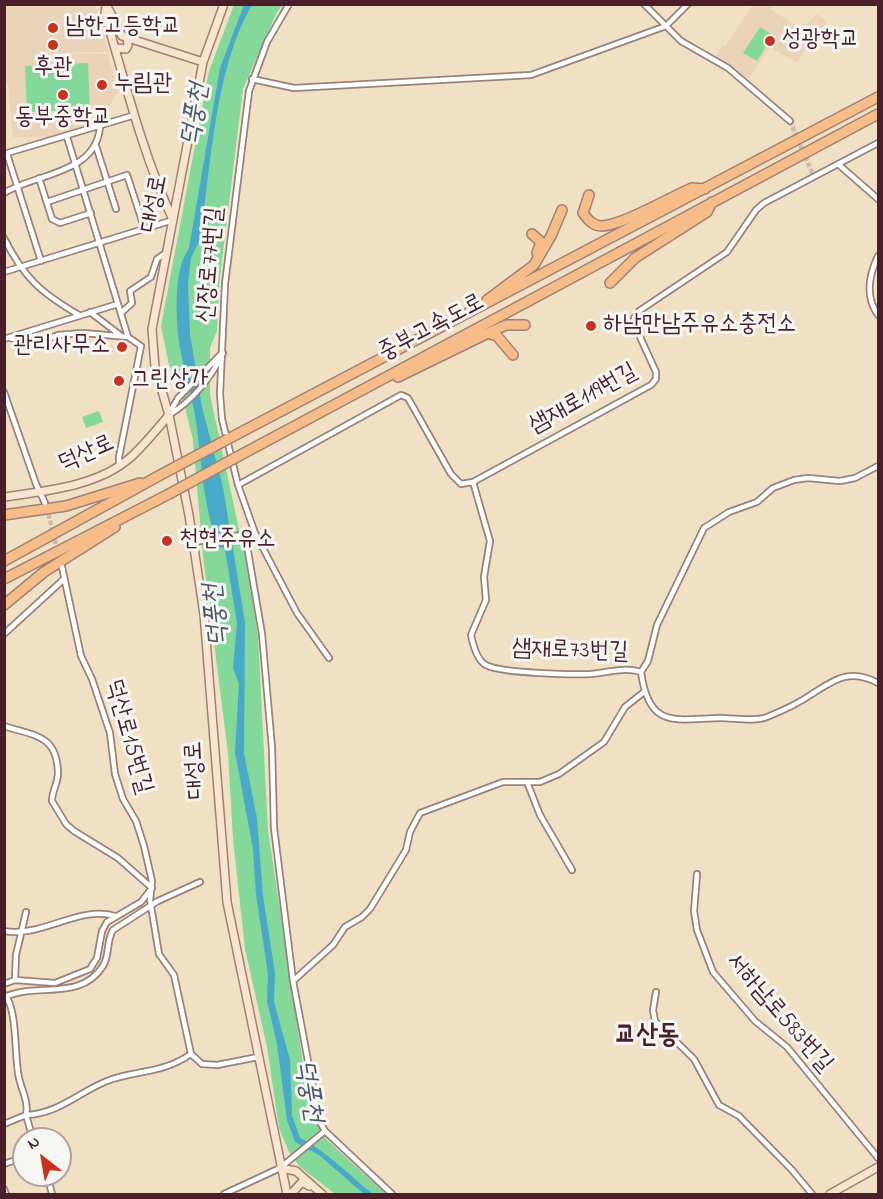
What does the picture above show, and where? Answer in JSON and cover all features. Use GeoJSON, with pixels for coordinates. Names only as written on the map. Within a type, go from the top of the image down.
{"type":"FeatureCollection","features":[{"type":"Feature","properties":{"kind":"highway","name":"중부고속도로"},"geometry":{"type":"LineString","coordinates":[[4,561],[164,472],[879,97]]}},
{"type":"Feature","properties":{"kind":"highway","name":"중부고속도로"},"geometry":{"type":"LineString","coordinates":[[4,579],[136,512],[879,114]]}},
{"type":"Feature","properties":{"kind":"highway"},"geometry":{"type":"LineString","coordinates":[[589,195],[584,213],[593,224],[601,226],[617,222],[692,188],[705,189]]}},
{"type":"Feature","properties":{"kind":"highway"},"geometry":{"type":"LineString","coordinates":[[610,283],[635,258],[707,212],[712,202]]}},
{"type":"Feature","properties":{"kind":"highway"},"geometry":{"type":"LineString","coordinates":[[479,308],[495,292],[534,265],[562,210]]}},
{"type":"Feature","properties":{"kind":"highway"},"geometry":{"type":"LineString","coordinates":[[515,280],[541,247],[538,237],[532,234]]}},
{"type":"Feature","properties":{"kind":"highway"},"geometry":{"type":"LineString","coordinates":[[361,390],[397,377],[506,325],[525,325]]}},
{"type":"Feature","properties":{"kind":"highway"},"geometry":{"type":"LineString","coordinates":[[488,333],[497,336],[513,355]]}},
{"type":"Feature","properties":{"kind":"highway"},"geometry":{"type":"LineString","coordinates":[[4,515],[66,506],[127,485],[149,482]]}},
{"type":"Feature","properties":{"kind":"highway"},"geometry":{"type":"LineString","coordinates":[[4,605],[44,572],[101,538],[136,512]]}},
{"type":"Feature","properties":{"kind":"street","name":"대성로"},"geometry":{"type":"LineString","coordinates":[[224,4],[203,62],[152,324],[155,367],[169,415],[194,542],[210,672],[222,858],[229,911],[280,1168],[289,1194]]}},
{"type":"Feature","properties":{"kind":"street","name":"신장로77번길"},"geometry":{"type":"LineString","coordinates":[[289,4],[267,42],[252,79],[225,284],[224,351],[220,394],[222,419],[238,485],[255,533],[297,613],[329,658]]}},
{"type":"Feature","properties":{"kind":"street"},"geometry":{"type":"LineString","coordinates":[[644,4],[689,48],[728,68],[790,121]]}},
{"type":"Feature","properties":{"kind":"street"},"geometry":{"type":"LineString","coordinates":[[252,79],[294,88],[531,75],[666,26],[688,4]]}},
{"type":"Feature","properties":{"kind":"street"},"geometry":{"type":"LineString","coordinates":[[106,5],[124,37],[127,48],[120,60]]}},
{"type":"Feature","properties":{"kind":"street"},"geometry":{"type":"LineString","coordinates":[[4,272],[100,240],[173,220],[163,198],[135,116],[105,14],[106,5]]}},
{"type":"Feature","properties":{"kind":"street"},"geometry":{"type":"LineString","coordinates":[[116,46],[116,39],[124,37],[203,62]]}},
{"type":"Feature","properties":{"kind":"street"},"geometry":{"type":"LineString","coordinates":[[116,46],[127,48],[139,43]]}},
{"type":"Feature","properties":{"kind":"street"},"geometry":{"type":"LineString","coordinates":[[41,261],[18,184],[6,154],[135,116]]}},
{"type":"Feature","properties":{"kind":"street"},"geometry":{"type":"LineString","coordinates":[[4,193],[18,184],[76,165],[89,156],[96,146],[100,127]]}},
{"type":"Feature","properties":{"kind":"street"},"geometry":{"type":"LineString","coordinates":[[67,137],[128,337]]}},
{"type":"Feature","properties":{"kind":"street","name":"샘재로119번길"},"geometry":{"type":"LineString","coordinates":[[473,482],[651,386],[656,379],[656,372],[635,326],[634,318],[639,311],[727,252],[764,202],[877,145]]}},
{"type":"Feature","properties":{"kind":"street"},"geometry":{"type":"LineString","coordinates":[[96,146],[116,209]]}},
{"type":"Feature","properties":{"kind":"street"},"geometry":{"type":"LineString","coordinates":[[838,164],[879,199]]}},
{"type":"Feature","properties":{"kind":"street"},"geometry":{"type":"LineString","coordinates":[[46,202],[128,176],[144,227]]}},
{"type":"Feature","properties":{"kind":"street"},"geometry":{"type":"LineString","coordinates":[[39,178],[52,219],[60,223],[91,213]]}},
{"type":"Feature","properties":{"kind":"street"},"geometry":{"type":"LineString","coordinates":[[4,238],[20,268],[34,285],[79,315]]}},
{"type":"Feature","properties":{"kind":"street"},"geometry":{"type":"LineString","coordinates":[[121,313],[132,303],[130,291],[152,277],[157,259],[167,252]]}},
{"type":"Feature","properties":{"kind":"street"},"geometry":{"type":"LineString","coordinates":[[879,256],[872,274],[870,297],[879,315]]}},
{"type":"Feature","properties":{"kind":"street"},"geometry":{"type":"LineString","coordinates":[[872,274],[879,274]]}},
{"type":"Feature","properties":{"kind":"street"},"geometry":{"type":"LineString","coordinates":[[7,338],[118,304]]}},
{"type":"Feature","properties":{"kind":"street"},"geometry":{"type":"LineString","coordinates":[[90,312],[114,328],[120,335]]}},
{"type":"Feature","properties":{"kind":"street"},"geometry":{"type":"LineString","coordinates":[[7,338],[33,344],[58,335],[120,335],[128,337],[141,346]]}},
{"type":"Feature","properties":{"kind":"street"},"geometry":{"type":"LineString","coordinates":[[141,346],[153,342]]}},
{"type":"Feature","properties":{"kind":"street"},"geometry":{"type":"LineString","coordinates":[[119,465],[141,346]]}},
{"type":"Feature","properties":{"kind":"street"},"geometry":{"type":"LineString","coordinates":[[169,415],[180,396],[212,360],[224,351]]}},
{"type":"Feature","properties":{"kind":"street"},"geometry":{"type":"LineString","coordinates":[[169,415],[183,405],[214,371],[224,351]]}},
{"type":"Feature","properties":{"kind":"street"},"geometry":{"type":"LineString","coordinates":[[4,392],[45,503]]}},
{"type":"Feature","properties":{"kind":"street"},"geometry":{"type":"LineString","coordinates":[[238,485],[400,395],[408,398],[451,474],[461,483],[473,482]]}},
{"type":"Feature","properties":{"kind":"street","name":"덕산로"},"geometry":{"type":"LineString","coordinates":[[4,497],[41,492],[84,481],[119,465],[130,458],[169,415]]}},
{"type":"Feature","properties":{"kind":"street","name":"샘재로73번길"},"geometry":{"type":"LineString","coordinates":[[473,482],[490,541],[484,577],[486,600],[471,635],[479,658],[487,666],[552,673],[595,673],[628,669],[641,672],[648,661],[657,625],[704,528],[729,512],[757,502],[773,488],[794,480],[808,478],[840,481],[855,478],[879,466]]}},
{"type":"Feature","properties":{"kind":"street"},"geometry":{"type":"LineString","coordinates":[[194,542],[255,533]]}},
{"type":"Feature","properties":{"kind":"street"},"geometry":{"type":"LineString","coordinates":[[242,535],[262,634],[272,748],[274,828],[294,981],[319,1120],[325,1131],[393,1194]]}},
{"type":"Feature","properties":{"kind":"street","name":"덕산로15번길"},"geometry":{"type":"LineString","coordinates":[[62,567],[81,656],[92,679],[110,733],[115,774],[123,799],[139,829],[152,881],[151,906],[159,954],[174,975],[191,1054]]}},
{"type":"Feature","properties":{"kind":"street"},"geometry":{"type":"LineString","coordinates":[[4,634],[64,579]]}},
{"type":"Feature","properties":{"kind":"street"},"geometry":{"type":"LineString","coordinates":[[641,672],[644,692],[655,712],[664,718],[765,718],[810,696],[839,676],[855,674],[879,683]]}},
{"type":"Feature","properties":{"kind":"street"},"geometry":{"type":"LineString","coordinates":[[294,981],[333,945],[345,927],[362,917],[369,909],[406,850],[410,832],[420,813],[503,782],[540,782],[559,774],[604,742],[626,707],[644,692]]}},
{"type":"Feature","properties":{"kind":"street"},"geometry":{"type":"LineString","coordinates":[[4,726],[40,735],[50,743],[58,775],[52,801],[66,824],[118,858],[152,888],[141,902],[126,913],[115,916],[98,914],[22,932],[4,930]]}},
{"type":"Feature","properties":{"kind":"street"},"geometry":{"type":"LineString","coordinates":[[527,782],[540,814],[572,870]]}},
{"type":"Feature","properties":{"kind":"street","name":"서하남로583번길"},"geometry":{"type":"LineString","coordinates":[[697,874],[694,911],[697,930],[712,972],[755,1021],[787,1047],[879,1158]]}},
{"type":"Feature","properties":{"kind":"street"},"geometry":{"type":"LineString","coordinates":[[30,1127],[6,995],[32,989],[67,990],[80,985],[103,966],[112,930],[151,906],[200,882]]}},
{"type":"Feature","properties":{"kind":"street"},"geometry":{"type":"LineString","coordinates":[[15,980],[16,955],[26,912]]}},
{"type":"Feature","properties":{"kind":"street"},"geometry":{"type":"LineString","coordinates":[[4,984],[15,980],[55,983],[90,969],[97,958],[102,931],[115,916]]}},
{"type":"Feature","properties":{"kind":"street"},"geometry":{"type":"LineString","coordinates":[[656,992],[653,1010],[655,1021],[694,1059],[719,1105],[739,1116],[812,1194]]}},
{"type":"Feature","properties":{"kind":"street"},"geometry":{"type":"LineString","coordinates":[[4,1124],[26,1115],[35,1115],[70,1103],[108,1081],[160,1070],[191,1054],[202,1064],[217,1065],[258,1057]]}},
{"type":"Feature","properties":{"kind":"street"},"geometry":{"type":"LineString","coordinates":[[224,1194],[280,1168],[291,1156],[325,1131]]}},
{"type":"Feature","properties":{"kind":"street"},"geometry":{"type":"LineString","coordinates":[[830,1194],[879,1167]]}},
{"type":"Feature","properties":{"kind":"street"},"geometry":{"type":"LineString","coordinates":[[280,1168],[296,1172],[322,1194]]}},
{"type":"Feature","properties":{"kind":"street"},"geometry":{"type":"LineString","coordinates":[[289,1194],[302,1182],[314,1188]]}},
{"type":"Feature","properties":{"kind":"street"},"geometry":{"type":"LineString","coordinates":[[4,1189],[6,1194]]}},
{"type":"Feature","properties":{"kind":"shaded area","name":"동부중학교"},"geometry":{"type":"Polygon","coordinates":[[[4,5],[95,5],[109,52],[26,53],[108,54],[118,92],[97,125],[49,137],[13,137],[8,85],[5,79],[4,5]]]}},
{"type":"Feature","properties":{"kind":"shaded area","name":"성광학교"},"geometry":{"type":"Polygon","coordinates":[[[753,5],[772,6],[770,9],[802,29],[817,14],[827,22],[813,37],[797,63],[770,47],[749,79],[716,56],[723,45],[725,47],[753,5]]]}},
{"type":"Feature","properties":{"kind":"green space"},"geometry":{"type":"Polygon","coordinates":[[[234,5],[283,5],[277,12],[243,89],[219,285],[217,331],[210,348],[210,395],[247,566],[258,636],[268,830],[306,1083],[315,1119],[326,1139],[386,1194],[335,1194],[299,1166],[289,1152],[279,1128],[267,1047],[245,949],[233,839],[228,753],[203,556],[193,440],[179,383],[169,365],[161,326],[209,71],[234,5]]]}},
{"type":"Feature","properties":{"kind":"green space"},"geometry":{"type":"Polygon","coordinates":[[[760,27],[773,35],[757,61],[743,53],[760,27]]]}},
{"type":"Feature","properties":{"kind":"green space"},"geometry":{"type":"Polygon","coordinates":[[[88,63],[90,109],[27,112],[25,66],[88,63]]]}},
{"type":"Feature","properties":{"kind":"green space"},"geometry":{"type":"Polygon","coordinates":[[[99,411],[103,422],[86,428],[82,417],[99,411]]]}},
{"type":"Feature","properties":{"kind":"water"},"geometry":{"type":"Polygon","coordinates":[[[244,5],[252,5],[230,57],[222,87],[200,239],[191,258],[188,284],[190,334],[202,407],[223,487],[245,623],[244,753],[257,818],[263,896],[275,973],[274,1002],[290,1060],[292,1116],[300,1138],[328,1156],[373,1194],[364,1194],[319,1155],[295,1142],[287,1120],[277,1044],[267,1001],[268,974],[256,895],[253,849],[235,752],[239,684],[233,668],[237,623],[225,549],[219,547],[209,515],[195,415],[178,334],[178,278],[189,248],[220,68],[244,5]]]}},
{"type":"Feature","properties":{"kind":"tunnel"},"geometry":{"type":"LineString","coordinates":[[790,121],[814,177]]}},
{"type":"Feature","properties":{"kind":"tunnel"},"geometry":{"type":"LineString","coordinates":[[47,508],[58,553]]}},
{"type":"Feature","properties":{"kind":"place","name":"남한고등학교"},"geometry":{"type":"Point","coordinates":[53,28]}},
{"type":"Feature","properties":{"kind":"place","name":"성광학교"},"geometry":{"type":"Point","coordinates":[770,41]}},
{"type":"Feature","properties":{"kind":"place","name":"후관"},"geometry":{"type":"Point","coordinates":[53,45]}},
{"type":"Feature","properties":{"kind":"place","name":"누림관"},"geometry":{"type":"Point","coordinates":[102,85]}},
{"type":"Feature","properties":{"kind":"place","name":"동부중학교"},"geometry":{"type":"Point","coordinates":[63,95]}},
{"type":"Feature","properties":{"kind":"place","name":"하남만남주유소충전소"},"geometry":{"type":"Point","coordinates":[591,326]}},
{"type":"Feature","properties":{"kind":"place","name":"관리사무소"},"geometry":{"type":"Point","coordinates":[122,347]}},
{"type":"Feature","properties":{"kind":"place","name":"그린상가"},"geometry":{"type":"Point","coordinates":[119,381]}},
{"type":"Feature","properties":{"kind":"place","name":"천현주유소"},"geometry":{"type":"Point","coordinates":[167,541]}},
{"type":"Feature","properties":{"kind":"district","name":"교산동"},"geometry":{"type":"Point","coordinates":[647,1038]}},
{"type":"Feature","properties":{"kind":"water label","name":"덕풍천"},"geometry":{"type":"Point","coordinates":[197,115]}},
{"type":"Feature","properties":{"kind":"water label","name":"덕풍천"},"geometry":{"type":"Point","coordinates":[218,615]}},
{"type":"Feature","properties":{"kind":"water label","name":"덕풍천"},"geometry":{"type":"Point","coordinates":[307,1091]}}]}
